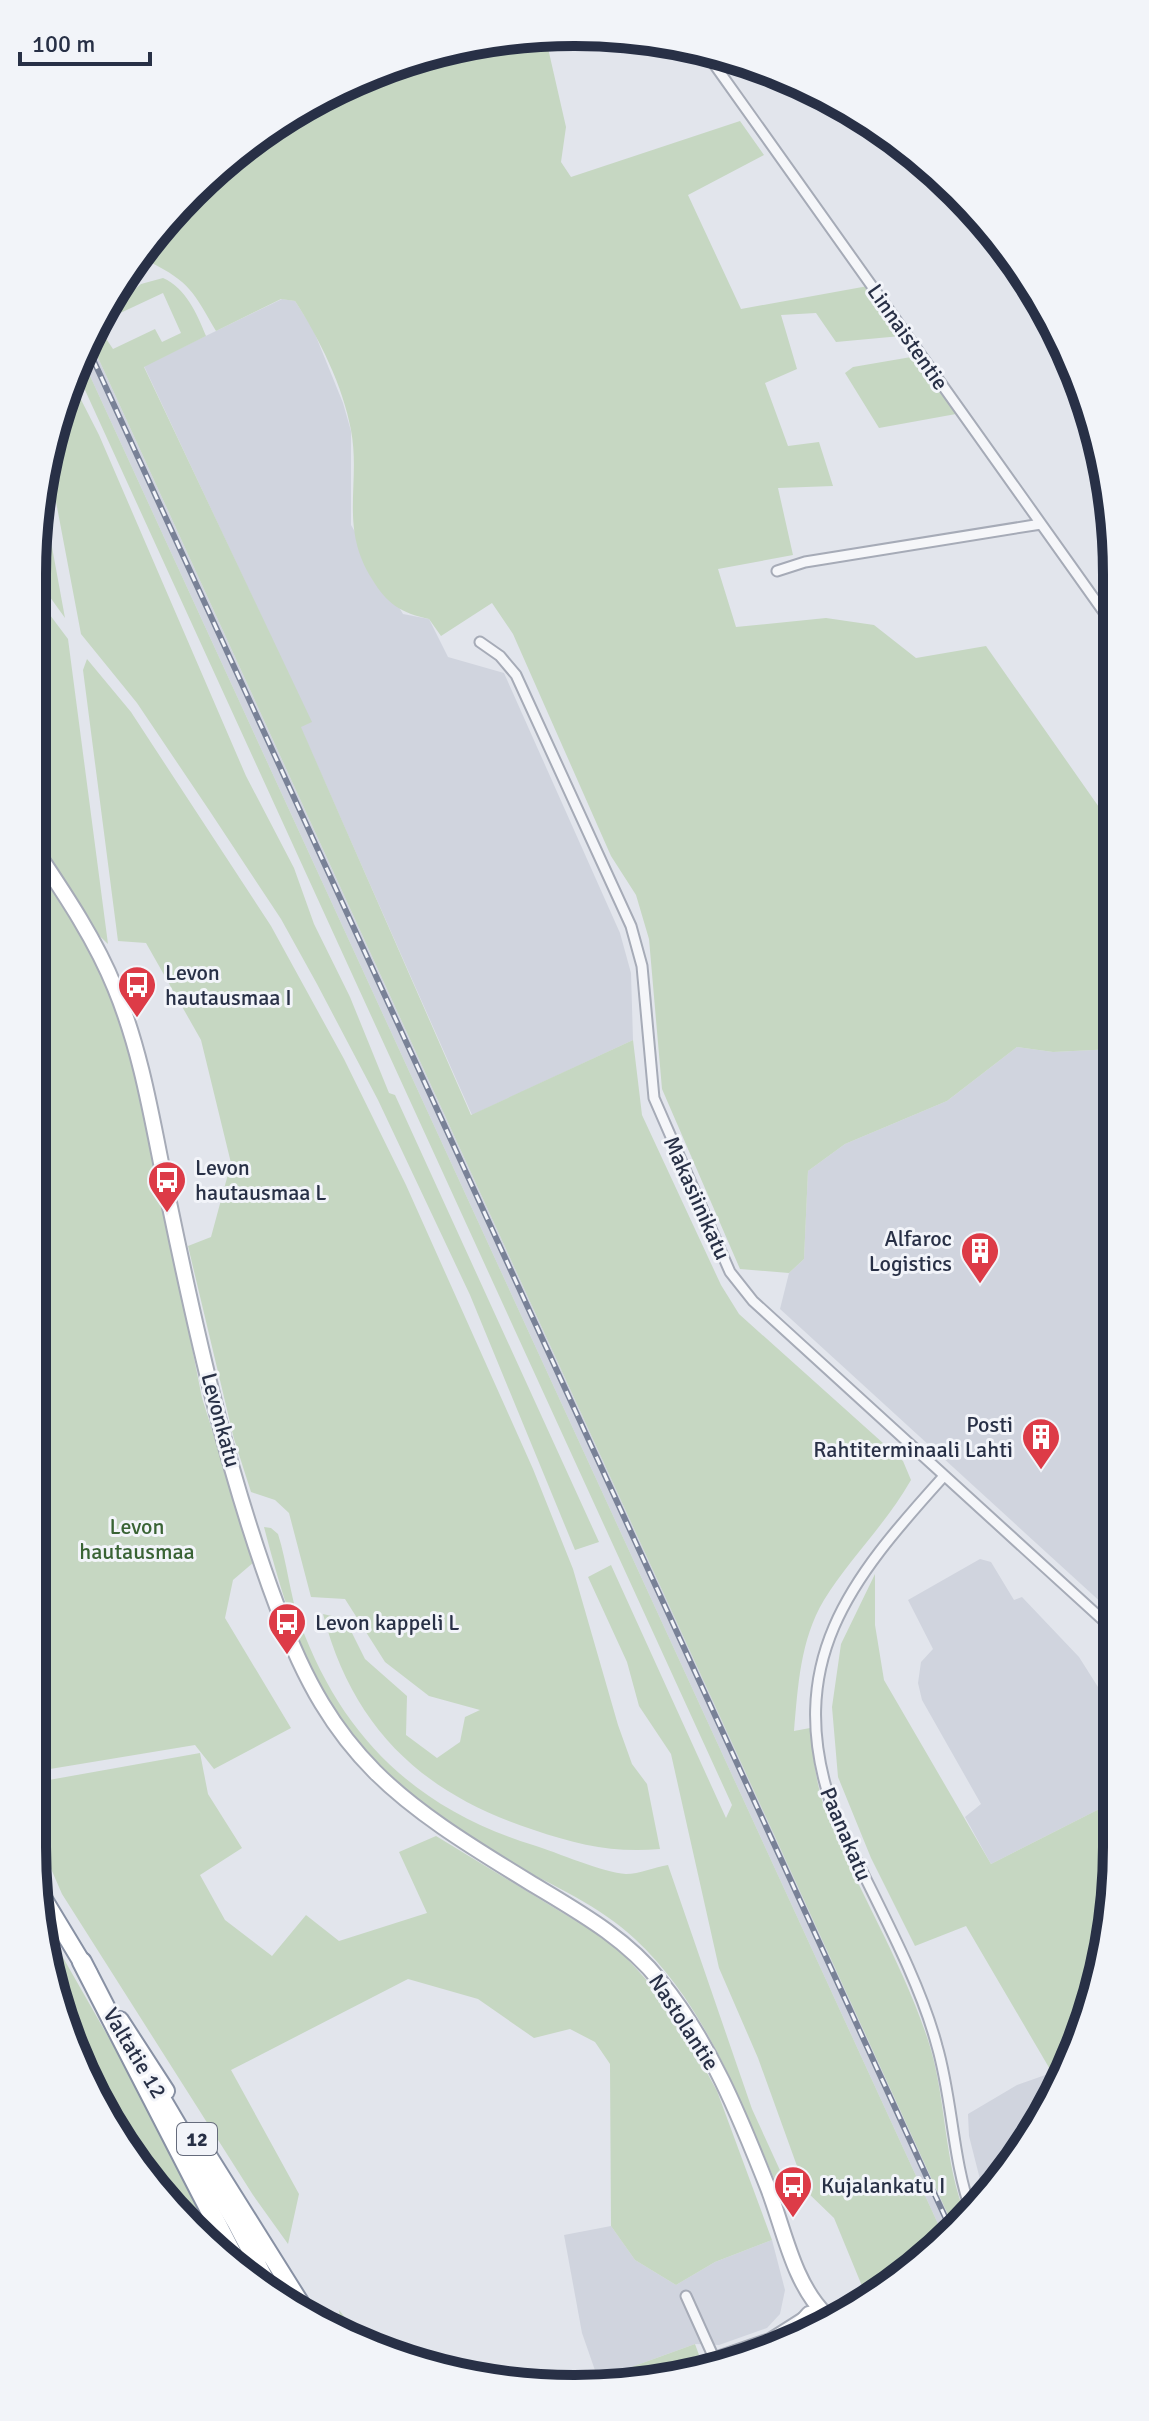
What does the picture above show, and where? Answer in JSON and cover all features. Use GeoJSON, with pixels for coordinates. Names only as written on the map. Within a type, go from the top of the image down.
{"type":"FeatureCollection","features":[{"type":"Feature","properties":{"kind":"highway","name":"Valtatie 12"},"geometry":{"type":"LineString","coordinates":[[50,1910],[237,2225],[262,2272]]}},
{"type":"Feature","properties":{"kind":"highway","name":"12"},"geometry":{"type":"LineString","coordinates":[[82,1962],[228,2246]]}},
{"type":"Feature","properties":{"kind":"highway","name":"12"},"geometry":{"type":"LineString","coordinates":[[82,1962],[295,2295]]}},
{"type":"Feature","properties":{"kind":"main road","name":"Levonkatu"},"geometry":{"type":"LineString","coordinates":[[46,868],[105,965],[125,1015],[149,1100],[228,1454],[275,1603],[305,1675],[335,1726],[376,1776],[436,1825]]}},
{"type":"Feature","properties":{"kind":"main road","name":"Nastolantie"},"geometry":{"type":"LineString","coordinates":[[436,1825],[594,1921],[622,1941],[662,1983],[718,2074],[769,2192],[798,2270],[825,2311]]}},
{"type":"Feature","properties":{"kind":"main road","name":"Nastolantie"},"geometry":{"type":"LineString","coordinates":[[798,2270],[804,2322]]}},
{"type":"Feature","properties":{"kind":"main road"},"geometry":{"type":"LineString","coordinates":[[804,2318],[821,2313]]}},
{"type":"Feature","properties":{"kind":"street","name":"Linnaistentie"},"geometry":{"type":"LineString","coordinates":[[715,65],[1103,611]]}},
{"type":"Feature","properties":{"kind":"street"},"geometry":{"type":"LineString","coordinates":[[777,571],[805,562],[1041,524]]}},
{"type":"Feature","properties":{"kind":"street","name":"Makasiinikatu"},"geometry":{"type":"LineString","coordinates":[[480,642],[500,656],[516,675],[631,926],[642,966],[654,1098],[730,1272],[753,1301],[1103,1620]]}},
{"type":"Feature","properties":{"kind":"street","name":"Paanakatu"},"geometry":{"type":"LineString","coordinates":[[944,1476],[872,1557],[844,1601],[825,1649],[815,1733],[824,1784],[833,1810],[918,1994],[937,2045],[957,2160],[968,2199]]}},
{"type":"Feature","properties":{"kind":"street"},"geometry":{"type":"LineString","coordinates":[[686,2296],[713,2356]]}},
{"type":"Feature","properties":{"kind":"street"},"geometry":{"type":"LineString","coordinates":[[780,2334],[804,2318]]}},
{"type":"Feature","properties":{"kind":"shaded area"},"geometry":{"type":"Polygon","coordinates":[[[282,299],[295,301],[313,329],[343,403],[351,431],[351,525],[403,614],[429,619],[448,657],[504,673],[620,933],[631,973],[633,1040],[472,1115],[300,726],[311,722],[144,366],[282,299]]]}},
{"type":"Feature","properties":{"kind":"shaded area"},"geometry":{"type":"Polygon","coordinates":[[[96,352],[950,2218],[940,2228],[87,370],[96,352]]]}},
{"type":"Feature","properties":{"kind":"shaded area"},"geometry":{"type":"Polygon","coordinates":[[[1017,1047],[1053,1052],[1103,1050],[1103,1604],[780,1309],[789,1273],[804,1259],[808,1171],[845,1144],[947,1101],[1017,1047]]]}},
{"type":"Feature","properties":{"kind":"shaded area"},"geometry":{"type":"Polygon","coordinates":[[[980,1559],[991,1562],[1014,1600],[1022,1597],[1079,1657],[1103,1695],[1103,1807],[991,1864],[965,1817],[981,1804],[922,1700],[918,1683],[921,1662],[933,1649],[908,1600],[980,1559]]]}},
{"type":"Feature","properties":{"kind":"shaded area"},"geometry":{"type":"Polygon","coordinates":[[[1051,2073],[1014,2140],[981,2184],[969,2136],[968,2114],[1017,2085],[1051,2073]]]}},
{"type":"Feature","properties":{"kind":"shaded area"},"geometry":{"type":"Polygon","coordinates":[[[611,2226],[635,2260],[676,2285],[715,2262],[772,2240],[785,2290],[780,2314],[767,2328],[719,2345],[695,2344],[613,2374],[596,2374],[582,2333],[564,2235],[611,2226]]]}},
{"type":"Feature","properties":{"kind":"green space"},"geometry":{"type":"Polygon","coordinates":[[[548,47],[566,127],[561,162],[571,177],[740,121],[764,155],[688,195],[741,309],[868,286],[901,336],[836,342],[816,313],[781,315],[797,369],[765,383],[788,446],[819,442],[833,486],[778,488],[793,555],[718,569],[736,627],[826,618],[874,625],[916,658],[986,646],[1103,810],[1103,1050],[1053,1052],[1017,1047],[947,1101],[845,1144],[808,1171],[804,1259],[789,1273],[740,1269],[662,1089],[649,939],[636,895],[611,856],[513,634],[492,603],[441,636],[429,619],[410,614],[389,601],[372,579],[362,560],[353,523],[353,450],[347,413],[329,363],[295,301],[281,299],[216,331],[183,283],[150,262],[146,266],[201,201],[226,177],[281,135],[372,86],[471,56],[548,47]]]}},
{"type":"Feature","properties":{"kind":"green space"},"geometry":{"type":"Polygon","coordinates":[[[163,278],[171,282],[195,311],[206,336],[144,367],[312,722],[301,727],[471,1115],[633,1040],[642,1115],[721,1285],[739,1314],[903,1461],[911,1480],[834,1585],[816,1615],[805,1647],[794,1731],[810,1728],[817,1781],[826,1812],[905,1982],[928,2040],[939,2084],[953,2175],[962,2205],[950,2218],[96,352],[104,335],[113,349],[155,329],[162,342],[181,333],[163,293],[116,315],[124,298],[141,284],[163,278]]]}},
{"type":"Feature","properties":{"kind":"green space"},"geometry":{"type":"Polygon","coordinates":[[[917,356],[956,414],[879,428],[845,373],[853,367],[917,356]]]}},
{"type":"Feature","properties":{"kind":"green space"},"geometry":{"type":"Polygon","coordinates":[[[87,370],[940,2228],[867,2286],[862,2286],[834,2218],[806,2191],[758,2058],[719,1968],[671,1754],[639,1706],[627,1662],[588,1577],[611,1565],[726,1818],[732,1805],[82,383],[87,370]]]}},
{"type":"Feature","properties":{"kind":"green space"},"geometry":{"type":"Polygon","coordinates":[[[78,394],[99,435],[246,776],[294,868],[314,924],[350,997],[389,1093],[395,1095],[599,1542],[575,1550],[470,1295],[378,1100],[281,919],[137,703],[81,634],[54,488],[64,438],[78,394]]]}},
{"type":"Feature","properties":{"kind":"green space"},"geometry":{"type":"Polygon","coordinates":[[[48,528],[65,618],[46,592],[48,528]]]}},
{"type":"Feature","properties":{"kind":"green space"},"geometry":{"type":"Polygon","coordinates":[[[46,610],[68,639],[108,944],[86,923],[46,859],[46,610]]]}},
{"type":"Feature","properties":{"kind":"green space"},"geometry":{"type":"Polygon","coordinates":[[[87,659],[131,712],[271,926],[344,1059],[406,1185],[533,1469],[573,1569],[618,1725],[632,1764],[647,1784],[660,1849],[596,1847],[534,1830],[458,1797],[398,1752],[353,1691],[336,1655],[323,1614],[345,1619],[365,1659],[407,1696],[406,1735],[437,1758],[460,1742],[465,1717],[480,1710],[429,1696],[385,1662],[345,1599],[311,1597],[289,1513],[275,1500],[251,1492],[234,1439],[188,1246],[211,1237],[231,1163],[201,1040],[146,943],[118,941],[83,670],[87,659]]]}},
{"type":"Feature","properties":{"kind":"green space","name":"Levon hautausmaa"},"geometry":{"type":"Polygon","coordinates":[[[46,879],[99,967],[119,1014],[144,1106],[202,1398],[254,1562],[233,1580],[225,1618],[291,1728],[214,1769],[195,1745],[46,1770],[46,879]]]}},
{"type":"Feature","properties":{"kind":"green space"},"geometry":{"type":"Polygon","coordinates":[[[264,1527],[278,1534],[300,1623],[317,1664],[338,1701],[361,1734],[388,1763],[419,1789],[491,1830],[605,1870],[631,1874],[668,1865],[752,2109],[789,2190],[781,2195],[737,2093],[703,2026],[661,1966],[635,1939],[600,1912],[480,1846],[433,1815],[394,1783],[361,1749],[335,1712],[313,1672],[295,1629],[264,1527]]]}},
{"type":"Feature","properties":{"kind":"green space"},"geometry":{"type":"Polygon","coordinates":[[[875,1574],[875,1625],[884,1680],[991,1864],[1103,1807],[1102,1881],[1093,1950],[1075,2016],[1053,2071],[966,1926],[915,1946],[871,1858],[838,1777],[832,1707],[841,1644],[875,1574]]]}},
{"type":"Feature","properties":{"kind":"green space"},"geometry":{"type":"Polygon","coordinates":[[[200,1753],[208,1794],[242,1848],[200,1875],[225,1920],[272,1956],[306,1915],[339,1941],[427,1913],[399,1852],[436,1836],[614,1944],[671,2007],[717,2091],[772,2240],[715,2262],[676,2285],[635,2260],[611,2226],[610,2064],[595,2042],[570,2029],[534,2038],[478,1999],[408,1979],[231,2070],[299,2194],[288,2244],[253,2195],[62,1894],[46,1858],[46,1780],[200,1753]]]}},
{"type":"Feature","properties":{"kind":"green space"},"geometry":{"type":"Polygon","coordinates":[[[55,1944],[186,2173],[211,2230],[155,2168],[117,2111],[86,2049],[64,1983],[55,1944]]]}},
{"type":"Feature","properties":{"kind":"green space"},"geometry":{"type":"Polygon","coordinates":[[[339,2310],[351,2325],[341,2320],[339,2310]]]}},
{"type":"Feature","properties":{"kind":"green space"},"geometry":{"type":"Polygon","coordinates":[[[695,2344],[699,2355],[670,2366],[614,2373],[695,2344]]]}},
{"type":"Feature","properties":{"kind":"railway"},"geometry":{"type":"LineString","coordinates":[[93,358],[947,2221]]}},
{"type":"Feature","properties":{"kind":"place","name":"Levon hautausmaa I"},"geometry":{"type":"Point","coordinates":[137,1019]}},
{"type":"Feature","properties":{"kind":"place","name":"Levon hautausmaa L"},"geometry":{"type":"Point","coordinates":[167,1214]}},
{"type":"Feature","properties":{"kind":"place","name":"Alfaroc Logistics"},"geometry":{"type":"Point","coordinates":[980,1285]}},
{"type":"Feature","properties":{"kind":"place","name":"Posti Rahtiterminaali Lahti"},"geometry":{"type":"Point","coordinates":[1041,1471]}},
{"type":"Feature","properties":{"kind":"place","name":"Levon kappeli L"},"geometry":{"type":"Point","coordinates":[287,1656]}},
{"type":"Feature","properties":{"kind":"place","name":"Kujalankatu I"},"geometry":{"type":"Point","coordinates":[793,2219]}}]}
